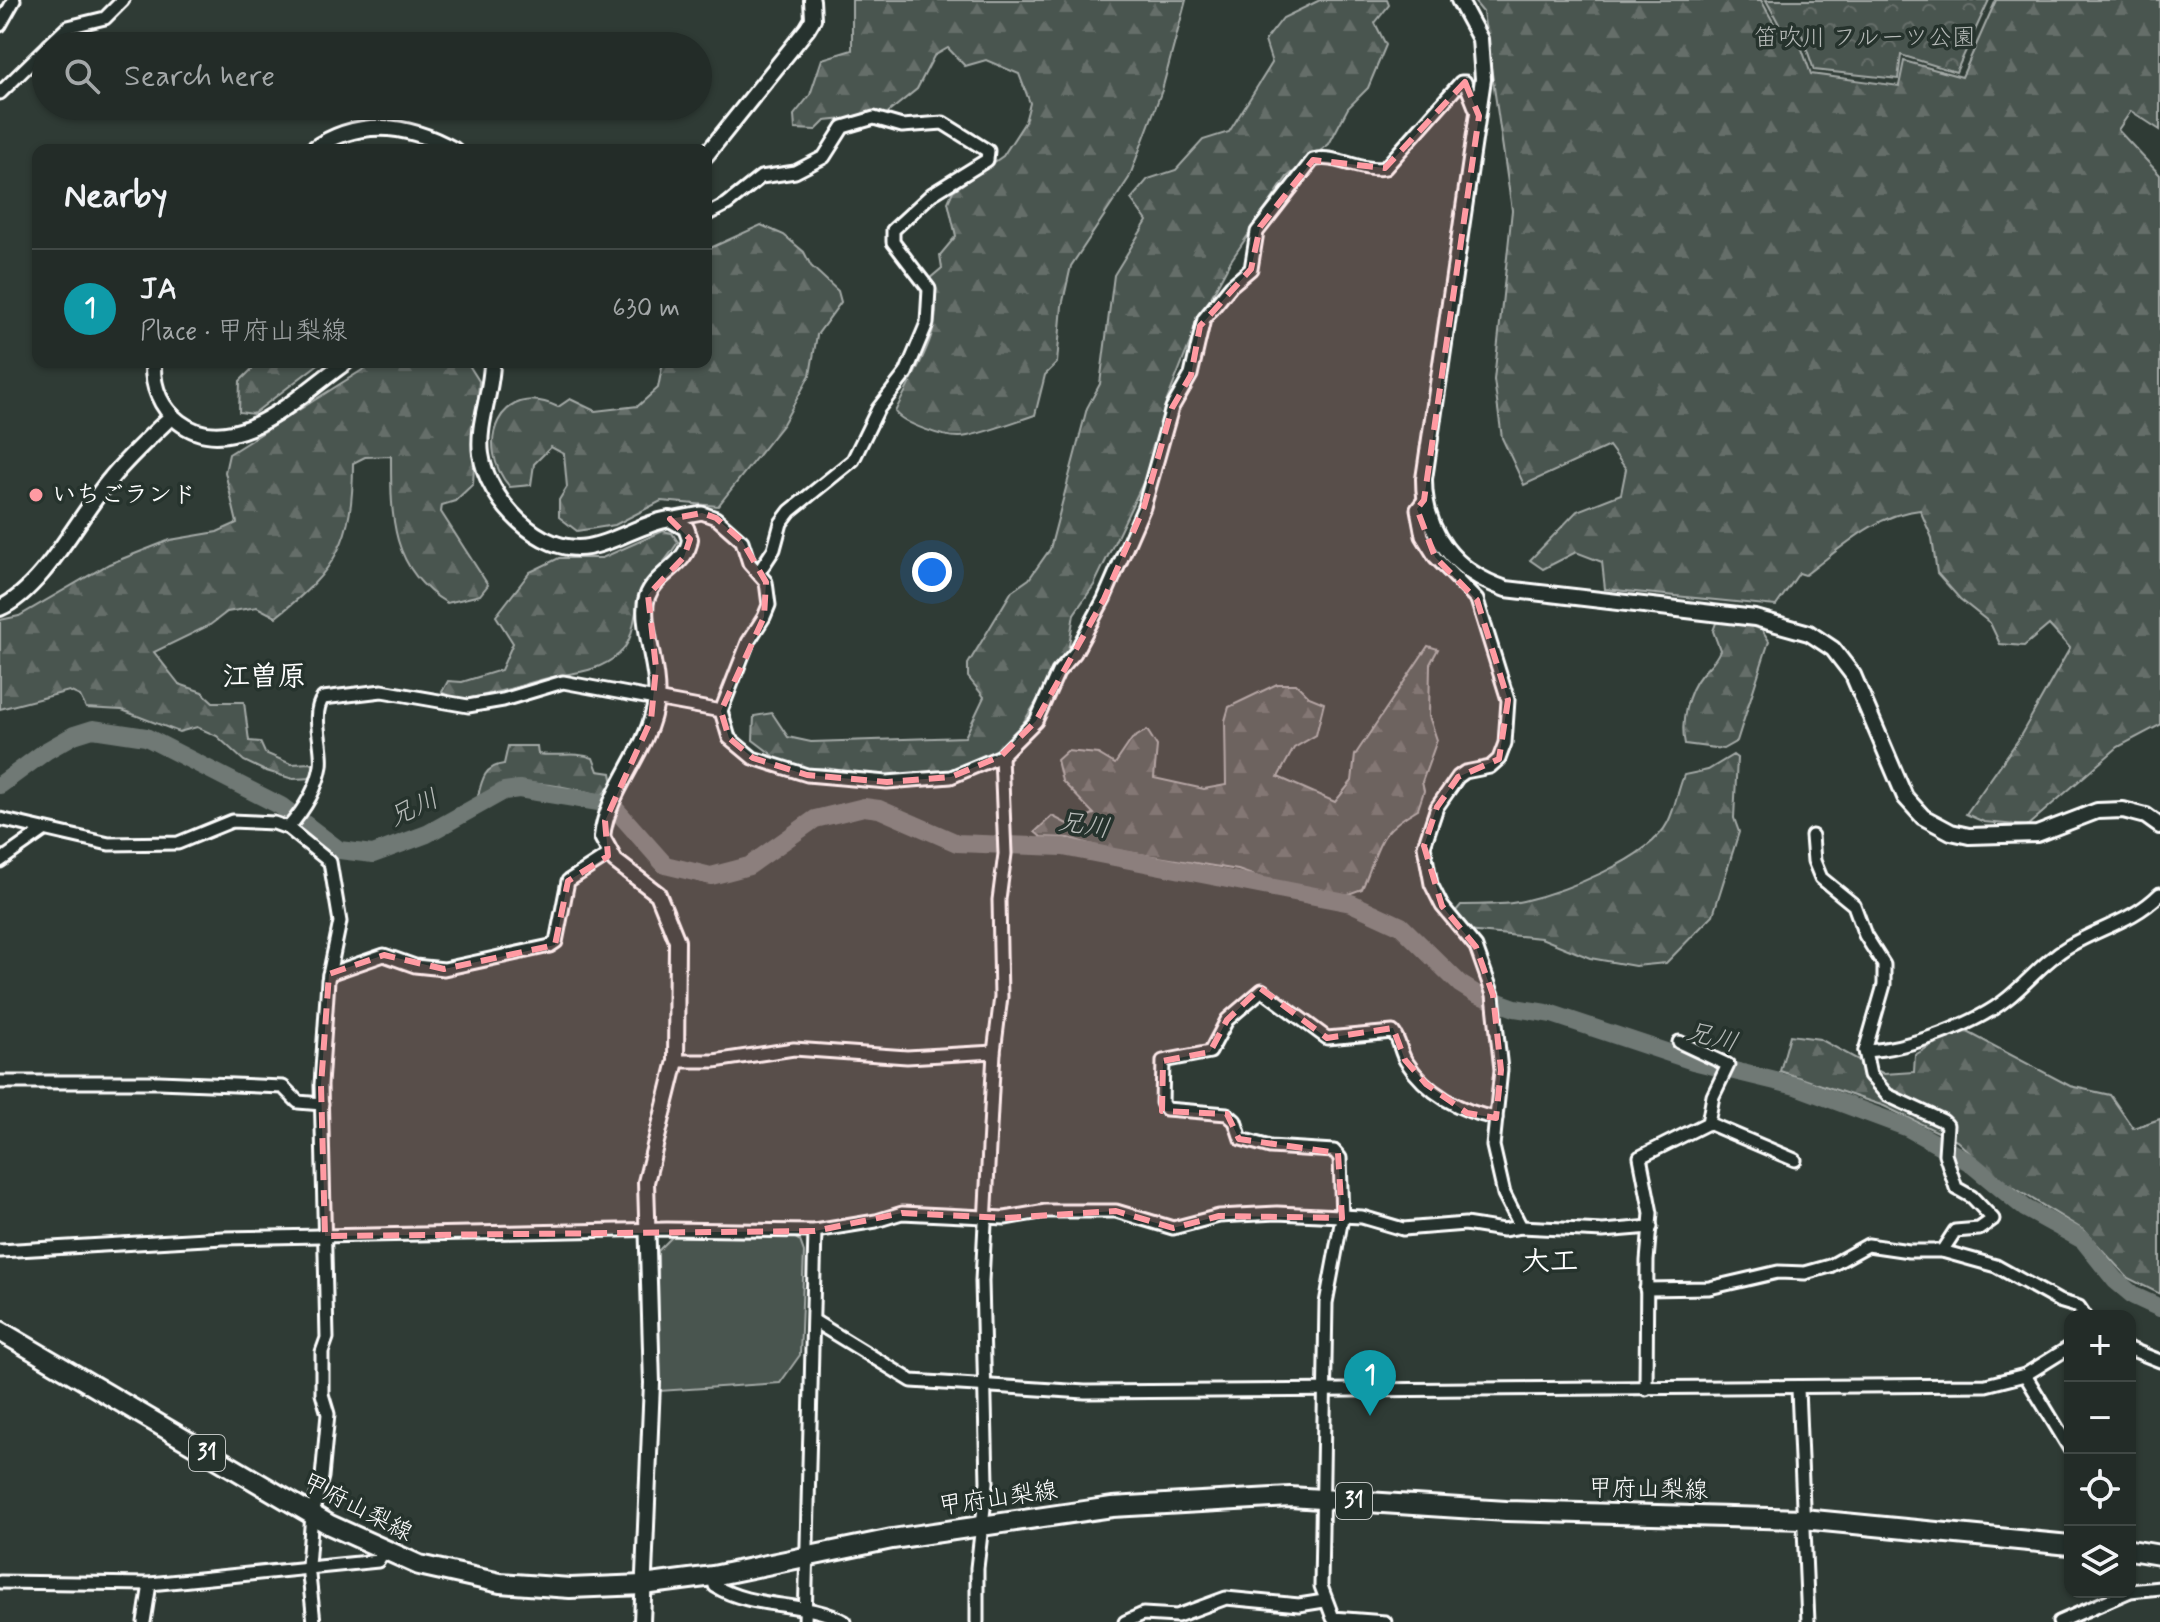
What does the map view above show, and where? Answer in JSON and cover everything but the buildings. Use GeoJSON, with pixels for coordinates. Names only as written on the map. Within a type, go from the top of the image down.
{"type":"FeatureCollection","features":[{"type":"Feature","properties":{"kind":"main road","name":"甲府山梨線"},"geometry":{"type":"LineString","coordinates":[[0,1331],[312,1514],[384,1551],[453,1575],[500,1583],[570,1588],[643,1585],[713,1576],[980,1525],[1156,1503],[1290,1497],[1506,1511],[1803,1519],[2064,1544]]}},
{"type":"Feature","properties":{"kind":"main road"},"geometry":{"type":"LineString","coordinates":[[2136,1551],[2160,1555]]}},
{"type":"Feature","properties":{"kind":"street"},"geometry":{"type":"LineString","coordinates":[[0,25],[14,0]]}},
{"type":"Feature","properties":{"kind":"street"},"geometry":{"type":"LineString","coordinates":[[63,32],[68,27],[105,18],[123,0]]}},
{"type":"Feature","properties":{"kind":"street"},"geometry":{"type":"LineString","coordinates":[[712,148],[807,29],[813,19],[812,0]]}},
{"type":"Feature","properties":{"kind":"street"},"geometry":{"type":"LineString","coordinates":[[1459,0],[1480,39],[1484,60],[1479,116],[1424,500],[1438,540],[1450,556],[1463,568],[1495,586],[1755,618],[1809,633],[1843,659],[1860,689],[1898,785],[1914,808],[1935,826],[1969,836],[2037,834],[2097,811],[2123,810],[2146,816],[2160,826]]}},
{"type":"Feature","properties":{"kind":"street"},"geometry":{"type":"LineString","coordinates":[[0,93],[32,62]]}},
{"type":"Feature","properties":{"kind":"street"},"geometry":{"type":"LineString","coordinates":[[491,368],[481,452],[494,490],[528,527],[552,543],[587,547],[670,519],[702,513],[716,518],[742,541],[749,563],[766,582],[769,605],[743,654],[721,711],[729,738],[740,749],[753,758],[807,775],[887,782],[951,777],[1001,756],[1036,721],[1058,672],[1075,653],[1104,599],[1144,507],[1172,408],[1191,375],[1200,326],[1231,286],[1251,269],[1260,227],[1313,160],[1321,158],[1370,171],[1385,168],[1461,82],[1465,82],[1479,116]]}},
{"type":"Feature","properties":{"kind":"street"},"geometry":{"type":"LineString","coordinates":[[712,212],[761,177],[795,172],[824,157],[843,127],[874,118],[902,126],[943,123],[988,151],[987,160],[932,194],[893,230],[893,242],[929,289],[927,323],[906,373],[878,409],[853,460],[790,511],[781,523],[774,549],[759,572]]}},
{"type":"Feature","properties":{"kind":"street"},"geometry":{"type":"LineString","coordinates":[[321,144],[362,127],[381,126],[416,132],[441,144]]}},
{"type":"Feature","properties":{"kind":"street"},"geometry":{"type":"LineString","coordinates":[[154,368],[156,389],[172,416],[186,427],[211,436],[242,433],[337,368]]}},
{"type":"Feature","properties":{"kind":"street"},"geometry":{"type":"LineString","coordinates":[[0,608],[14,602],[33,582],[111,477],[172,416]]}},
{"type":"Feature","properties":{"kind":"street"},"geometry":{"type":"LineString","coordinates":[[1424,500],[1417,509],[1422,536],[1435,557],[1477,600],[1508,700],[1505,743],[1499,759],[1490,767],[1465,772],[1458,777],[1437,807],[1424,846],[1431,884],[1442,906],[1476,947],[1493,995],[1501,1070],[1493,1146],[1504,1194],[1521,1227]]}},
{"type":"Feature","properties":{"kind":"street"},"geometry":{"type":"LineString","coordinates":[[642,1622],[652,1383],[646,1182],[676,1061],[675,930],[658,894],[610,854],[602,837],[605,821],[646,736],[656,700],[656,668],[645,608],[654,585],[684,557],[690,539],[686,528],[670,519]]}},
{"type":"Feature","properties":{"kind":"street"},"geometry":{"type":"LineString","coordinates":[[290,825],[305,804],[321,765],[318,708],[323,698],[331,695],[382,691],[468,706],[503,700],[563,682],[721,711]]}},
{"type":"Feature","properties":{"kind":"street"},"geometry":{"type":"LineString","coordinates":[[977,1622],[980,1525],[987,1482],[982,1281],[994,1052],[1001,997],[999,900],[1005,854],[1001,756]]}},
{"type":"Feature","properties":{"kind":"street"},"geometry":{"type":"LineString","coordinates":[[0,819],[109,844],[178,843],[232,821],[290,825],[330,862],[340,922],[329,974],[322,1104],[327,1338],[322,1352],[322,1394],[328,1414],[322,1477],[312,1514],[308,1566],[314,1622]]}},
{"type":"Feature","properties":{"kind":"street"},"geometry":{"type":"LineString","coordinates":[[0,861],[44,830]]}},
{"type":"Feature","properties":{"kind":"street"},"geometry":{"type":"LineString","coordinates":[[1812,836],[1814,861],[1821,878],[1854,905],[1865,935],[1884,965],[1884,985],[1865,1051],[1870,1075],[1881,1090],[1938,1117],[1947,1125],[1945,1154],[1956,1188],[1972,1197],[1993,1219],[1979,1229],[1955,1231],[1942,1251]]}},
{"type":"Feature","properties":{"kind":"street"},"geometry":{"type":"LineString","coordinates":[[329,974],[384,955],[415,966],[444,969],[550,946],[556,942],[568,881],[610,854]]}},
{"type":"Feature","properties":{"kind":"street"},"geometry":{"type":"LineString","coordinates":[[1865,1051],[1911,1046],[2000,1004],[2046,961],[2078,940],[2133,917],[2160,894]]}},
{"type":"Feature","properties":{"kind":"street"},"geometry":{"type":"LineString","coordinates":[[1385,1622],[1330,1620],[1324,1601],[1323,1391],[1326,1303],[1342,1218],[1338,1153],[1270,1147],[1241,1139],[1235,1121],[1227,1114],[1166,1109],[1162,1103],[1163,1061],[1210,1052],[1227,1020],[1262,990],[1327,1038],[1393,1032],[1405,1060],[1426,1084],[1467,1113],[1496,1118]]}},
{"type":"Feature","properties":{"kind":"street"},"geometry":{"type":"LineString","coordinates":[[1679,1042],[1728,1065],[1713,1096],[1708,1123]]}},
{"type":"Feature","properties":{"kind":"street"},"geometry":{"type":"LineString","coordinates":[[676,1061],[714,1061],[794,1049],[907,1057],[994,1052]]}},
{"type":"Feature","properties":{"kind":"street"},"geometry":{"type":"LineString","coordinates":[[0,1082],[231,1083],[283,1087],[298,1102],[322,1104]]}},
{"type":"Feature","properties":{"kind":"street"},"geometry":{"type":"LineString","coordinates":[[1646,1389],[1646,1289],[1651,1227],[1640,1157],[1708,1123],[1795,1160]]}},
{"type":"Feature","properties":{"kind":"street"},"geometry":{"type":"LineString","coordinates":[[0,1251],[150,1240],[647,1232],[681,1228],[815,1231],[876,1221],[902,1213],[986,1218],[1046,1211],[1116,1211],[1173,1228],[1219,1216],[1277,1213],[1375,1219],[1403,1229],[1465,1224],[1503,1230],[1521,1227],[1603,1231],[1651,1227]]}},
{"type":"Feature","properties":{"kind":"street"},"geometry":{"type":"LineString","coordinates":[[806,1617],[815,1231]]}},
{"type":"Feature","properties":{"kind":"street"},"geometry":{"type":"LineString","coordinates":[[1646,1289],[1709,1288],[1778,1272],[1805,1273],[1830,1266],[1868,1245],[1909,1251],[1942,1251],[2010,1272],[2059,1301],[2081,1310]]}},
{"type":"Feature","properties":{"kind":"street"},"geometry":{"type":"LineString","coordinates":[[814,1321],[912,1381],[1085,1392],[1798,1389],[1986,1385],[2025,1375],[2064,1348]]}},
{"type":"Feature","properties":{"kind":"street"},"geometry":{"type":"LineString","coordinates":[[2136,1351],[2160,1361]]}},
{"type":"Feature","properties":{"kind":"street"},"geometry":{"type":"LineString","coordinates":[[2025,1375],[2064,1439]]}},
{"type":"Feature","properties":{"kind":"street"},"geometry":{"type":"LineString","coordinates":[[1798,1389],[1808,1622]]}},
{"type":"Feature","properties":{"kind":"street"},"geometry":{"type":"LineString","coordinates":[[0,1582],[150,1584],[378,1561],[384,1551]]}},
{"type":"Feature","properties":{"kind":"street"},"geometry":{"type":"LineString","coordinates":[[713,1576],[715,1586],[730,1595],[781,1603],[806,1617],[845,1622]]}},
{"type":"Feature","properties":{"kind":"street"},"geometry":{"type":"LineString","coordinates":[[144,1622],[150,1584]]}},
{"type":"Feature","properties":{"kind":"street"},"geometry":{"type":"LineString","coordinates":[[2136,1591],[2160,1588]]}},
{"type":"Feature","properties":{"kind":"street"},"geometry":{"type":"LineString","coordinates":[[1125,1622],[1143,1614],[1177,1616],[1226,1598],[1299,1605],[1324,1601]]}},
{"type":"Feature","properties":{"kind":"street"},"geometry":{"type":"LineString","coordinates":[[2059,1622],[2115,1598]]}},
{"type":"Feature","properties":{"kind":"highlighted area"},"geometry":{"type":"Polygon","coordinates":[[[1465,82],[1479,116],[1424,500],[1417,509],[1435,557],[1477,600],[1508,700],[1499,759],[1458,777],[1437,807],[1424,846],[1442,906],[1476,947],[1493,995],[1501,1070],[1496,1118],[1467,1113],[1426,1084],[1405,1060],[1393,1028],[1327,1038],[1260,988],[1227,1020],[1210,1052],[1163,1061],[1162,1111],[1227,1114],[1239,1139],[1338,1153],[1342,1218],[1219,1216],[1173,1228],[1116,1211],[1005,1218],[902,1213],[815,1231],[325,1236],[321,1085],[329,974],[384,955],[444,969],[555,945],[568,881],[608,856],[605,821],[651,720],[656,668],[648,595],[684,557],[690,539],[670,519],[702,513],[716,518],[742,541],[766,582],[764,617],[721,711],[729,738],[753,758],[807,775],[887,782],[951,777],[1001,756],[1036,721],[1104,599],[1144,507],[1172,408],[1191,375],[1200,326],[1251,269],[1260,227],[1313,160],[1385,168],[1465,82]]]}},
{"type":"Feature","properties":{"kind":"green space"},"geometry":{"type":"Polygon","coordinates":[[[852,0],[1186,0],[1162,90],[1129,178],[1071,266],[1062,306],[1057,363],[1045,375],[1035,415],[960,437],[925,429],[895,412],[920,364],[933,329],[935,295],[929,279],[942,268],[940,255],[956,236],[948,202],[953,191],[1003,156],[1025,122],[1030,103],[1019,74],[986,60],[965,66],[948,48],[934,56],[917,89],[885,115],[825,121],[816,130],[795,129],[794,115],[810,95],[822,59],[852,50],[852,0]]]}},
{"type":"Feature","properties":{"kind":"green space"},"geometry":{"type":"Polygon","coordinates":[[[1320,0],[1387,0],[1389,5],[1375,23],[1386,45],[1368,88],[1348,108],[1329,144],[1287,177],[1230,262],[1199,320],[1164,408],[1154,460],[1094,585],[1074,614],[1068,651],[1018,731],[995,753],[953,770],[887,777],[825,768],[800,768],[778,759],[753,740],[754,716],[772,713],[788,737],[811,742],[965,737],[984,697],[968,677],[968,664],[1012,591],[1029,579],[1050,549],[1087,408],[1100,384],[1114,275],[1147,221],[1131,199],[1148,179],[1176,170],[1203,140],[1229,132],[1272,63],[1265,41],[1283,18],[1320,0]]]}},
{"type":"Feature","properties":{"kind":"green space"},"geometry":{"type":"Polygon","coordinates":[[[1473,0],[1761,0],[1777,29],[1798,38],[1811,74],[1899,86],[1904,61],[1962,77],[1996,0],[2160,0],[2160,130],[2131,111],[2118,130],[2160,175],[2160,725],[2118,747],[2027,826],[1984,822],[1966,814],[2018,740],[2070,648],[2049,625],[2024,646],[2000,644],[1990,623],[1960,599],[1937,573],[1932,538],[1920,510],[1873,525],[1805,575],[1799,573],[1776,606],[1605,589],[1602,562],[1576,552],[1543,569],[1530,560],[1577,511],[1621,494],[1626,469],[1609,446],[1524,485],[1502,438],[1494,380],[1512,210],[1483,12],[1473,0]]]}},
{"type":"Feature","properties":{"kind":"green space","name":"笛吹川 フルーツ公園"},"geometry":{"type":"Polygon","coordinates":[[[1766,0],[1989,0],[1956,72],[1901,55],[1898,79],[1814,70],[1802,35],[1780,26],[1766,0]]]}},
{"type":"Feature","properties":{"kind":"green space"},"geometry":{"type":"Polygon","coordinates":[[[761,225],[784,235],[804,252],[811,266],[838,291],[841,302],[817,335],[810,375],[783,424],[718,506],[661,501],[615,525],[577,531],[559,517],[559,500],[567,487],[564,454],[551,447],[534,464],[531,485],[510,487],[499,470],[494,453],[498,421],[508,409],[521,402],[538,401],[558,407],[570,399],[595,411],[638,406],[658,388],[662,368],[712,368],[712,247],[761,225]]]}},
{"type":"Feature","properties":{"kind":"green space"},"geometry":{"type":"Polygon","coordinates":[[[253,368],[313,368],[253,414],[239,412],[240,381],[253,368]]]}},
{"type":"Feature","properties":{"kind":"green space"},"geometry":{"type":"Polygon","coordinates":[[[365,368],[471,368],[479,381],[473,484],[455,501],[442,505],[441,512],[488,585],[480,595],[447,603],[428,589],[414,574],[398,539],[392,499],[391,456],[365,457],[353,463],[350,514],[337,552],[314,584],[297,600],[276,617],[257,607],[227,612],[210,625],[154,652],[179,684],[202,692],[213,702],[244,702],[249,741],[260,742],[265,753],[291,764],[311,763],[317,768],[313,778],[293,779],[263,770],[244,761],[217,736],[197,727],[179,732],[122,710],[86,708],[80,696],[69,691],[0,709],[0,620],[19,616],[109,564],[170,540],[217,532],[237,523],[225,472],[229,454],[365,368]]]}},
{"type":"Feature","properties":{"kind":"green space"},"geometry":{"type":"Polygon","coordinates":[[[663,531],[672,533],[678,542],[641,595],[628,643],[610,661],[583,671],[467,699],[454,701],[442,692],[448,681],[462,682],[501,670],[513,643],[496,616],[530,572],[559,558],[602,558],[663,531]]]}},
{"type":"Feature","properties":{"kind":"green space"},"geometry":{"type":"Polygon","coordinates":[[[1732,618],[1759,625],[1769,641],[1737,741],[1723,749],[1685,744],[1683,727],[1688,699],[1696,682],[1720,650],[1713,631],[1716,623],[1732,618]]]}},
{"type":"Feature","properties":{"kind":"green space"},"geometry":{"type":"Polygon","coordinates":[[[1428,646],[1438,649],[1430,664],[1429,716],[1437,740],[1422,782],[1424,791],[1418,809],[1386,834],[1362,889],[1343,896],[1281,885],[1238,870],[1103,848],[1069,838],[1041,837],[1035,832],[1052,816],[1067,824],[1094,814],[1062,781],[1057,760],[1067,751],[1098,754],[1115,764],[1132,739],[1147,730],[1157,746],[1154,778],[1204,789],[1226,785],[1225,721],[1229,707],[1277,684],[1296,684],[1309,697],[1324,703],[1316,735],[1294,748],[1278,777],[1335,802],[1352,781],[1355,755],[1428,646]]]}},
{"type":"Feature","properties":{"kind":"green space"},"geometry":{"type":"Polygon","coordinates":[[[508,746],[537,746],[538,754],[593,758],[598,771],[611,773],[613,784],[602,795],[528,784],[513,785],[486,797],[478,796],[488,771],[504,764],[508,746]]]}},
{"type":"Feature","properties":{"kind":"green space"},"geometry":{"type":"Polygon","coordinates":[[[1733,755],[1737,758],[1734,818],[1739,832],[1713,915],[1666,963],[1635,966],[1590,958],[1541,938],[1467,931],[1455,912],[1461,905],[1508,904],[1540,897],[1624,861],[1658,836],[1668,822],[1684,775],[1708,770],[1733,755]]]}},
{"type":"Feature","properties":{"kind":"green space"},"geometry":{"type":"Polygon","coordinates":[[[1960,1028],[2070,1086],[2110,1095],[2133,1128],[2160,1119],[2160,1294],[2128,1278],[2085,1231],[1993,1175],[1957,1141],[1884,1106],[1780,1071],[1790,1035],[1820,1039],[1884,1074],[1914,1072],[1915,1055],[1960,1028]]]}},
{"type":"Feature","properties":{"kind":"green space"},"geometry":{"type":"Polygon","coordinates":[[[673,1236],[792,1236],[800,1241],[804,1252],[800,1355],[780,1383],[659,1391],[658,1251],[673,1236]]]}},
{"type":"Feature","properties":{"kind":"waterway","name":"兄川"},"geometry":{"type":"LineString","coordinates":[[0,785],[46,751],[74,735],[93,729],[146,737],[281,806],[339,850],[373,854],[427,834],[504,791],[519,789],[611,804],[665,865],[711,876],[749,866],[815,819],[864,807],[879,809],[957,843],[1063,847],[1351,903],[1401,926],[1460,984],[1476,994],[1515,1008],[1552,1014],[1693,1061],[1796,1086],[1906,1127],[1969,1162],[2025,1208],[2083,1240],[2115,1280],[2134,1296],[2160,1308]]}},
{"type":"Feature","properties":{"kind":"place","name":"いちごランド"},"geometry":{"type":"Point","coordinates":[36,495]}},
{"type":"Feature","properties":{"kind":"place","name":"JA"},"geometry":{"type":"Point","coordinates":[1370,1416]}},
{"type":"Feature","properties":{"kind":"district","name":"江曽原"},"geometry":{"type":"Point","coordinates":[264,677]}},
{"type":"Feature","properties":{"kind":"district","name":"大工"},"geometry":{"type":"Point","coordinates":[1550,1262]}}]}
